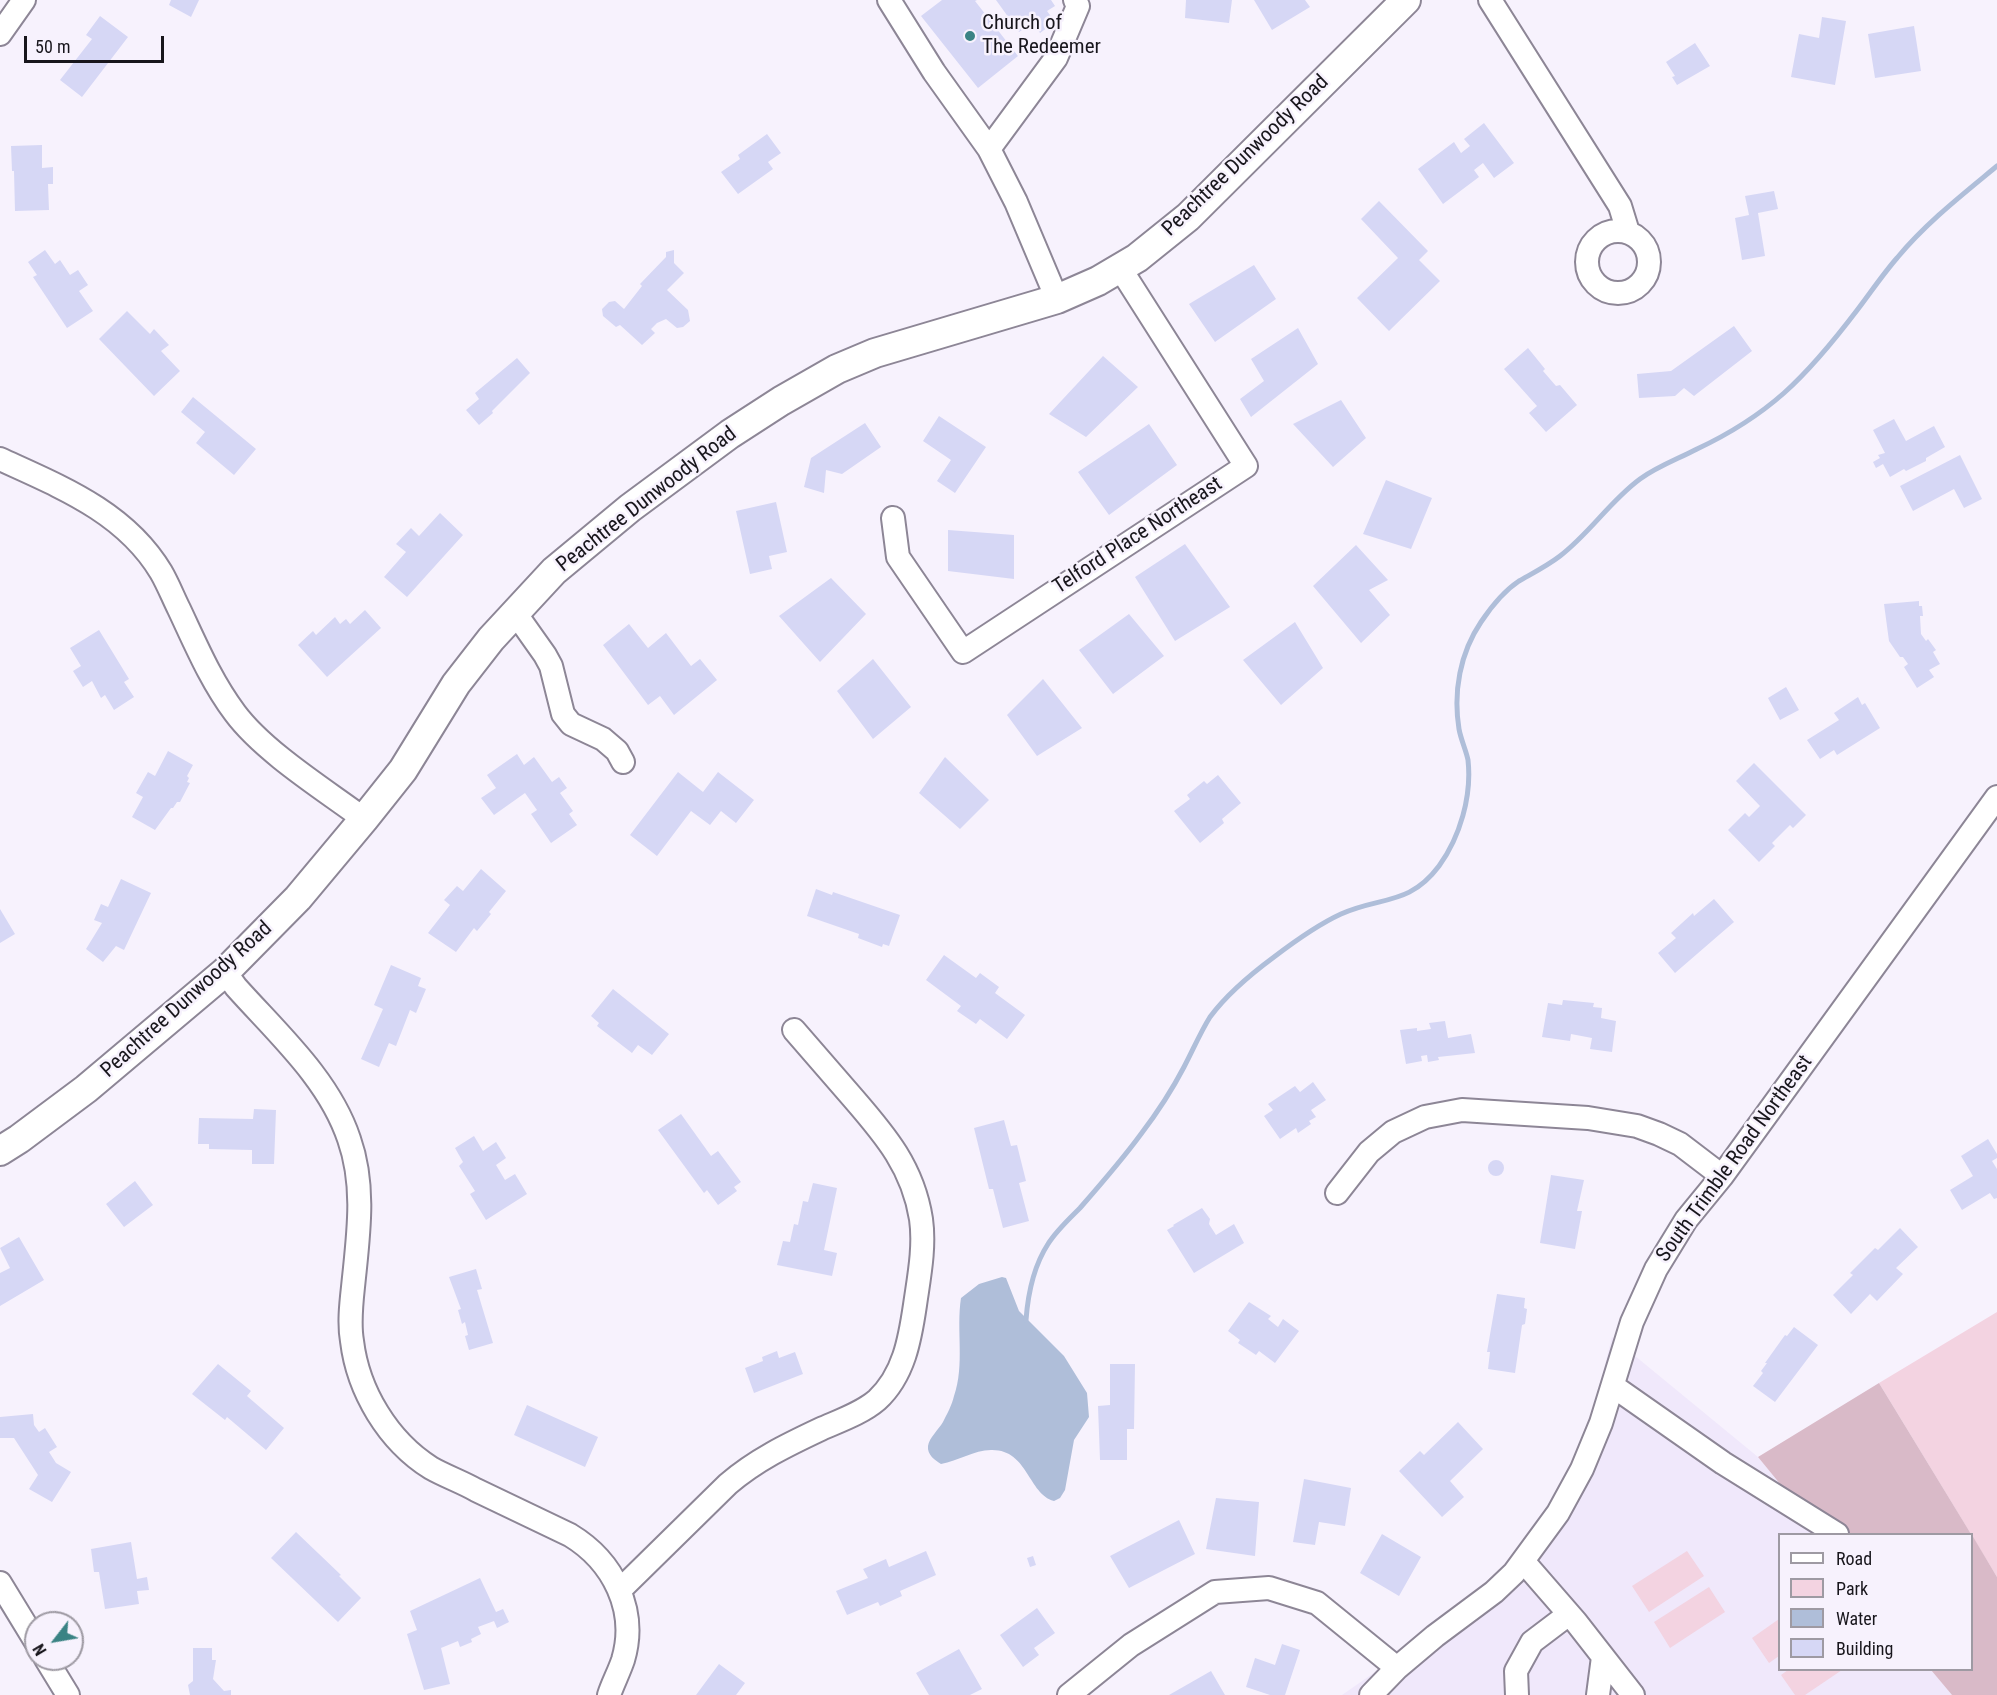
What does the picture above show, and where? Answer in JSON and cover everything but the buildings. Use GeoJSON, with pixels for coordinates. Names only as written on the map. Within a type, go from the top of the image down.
{"type":"FeatureCollection","features":[{"type":"Feature","properties":{"kind":"main road","name":"Peachtree Dunwoody Road"},"geometry":{"type":"LineString","coordinates":[[0,1151],[86,1089],[225,972],[298,898],[403,770],[456,684],[490,639],[554,571],[630,508],[730,434],[837,369],[875,353],[1057,299],[1098,281],[1137,258],[1188,217],[1406,0]]}},
{"type":"Feature","properties":{"kind":"street"},"geometry":{"type":"LineString","coordinates":[[0,34],[24,0]]}},
{"type":"Feature","properties":{"kind":"street"},"geometry":{"type":"LineString","coordinates":[[889,0],[934,72],[989,149],[1016,202],[1057,299]]}},
{"type":"Feature","properties":{"kind":"street"},"geometry":{"type":"LineString","coordinates":[[989,149],[1056,57],[1078,6],[1075,0]]}},
{"type":"Feature","properties":{"kind":"street"},"geometry":{"type":"LineString","coordinates":[[1490,0],[1620,206],[1628,232]]}},
{"type":"Feature","properties":{"kind":"street","name":"Telford Place Northeast"},"geometry":{"type":"LineString","coordinates":[[893,518],[898,557],[963,652],[1246,466],[1120,268]]}},
{"type":"Feature","properties":{"kind":"street"},"geometry":{"type":"LineString","coordinates":[[0,459],[91,503],[129,531],[162,573],[209,674],[236,714],[269,748],[364,819]]}},
{"type":"Feature","properties":{"kind":"street"},"geometry":{"type":"LineString","coordinates":[[516,614],[551,666],[563,714],[571,724],[603,739],[617,751],[623,762]]}},
{"type":"Feature","properties":{"kind":"street","name":"South Trimble Road Northeast"},"geometry":{"type":"LineString","coordinates":[[1371,1695],[1397,1668],[1494,1592],[1514,1573],[1558,1513],[1582,1469],[1601,1423],[1632,1322],[1656,1269],[1686,1220],[1722,1176],[1997,797]]}},
{"type":"Feature","properties":{"kind":"street"},"geometry":{"type":"LineString","coordinates":[[225,972],[320,1083],[337,1110],[350,1139],[357,1169],[361,1204],[351,1312],[352,1341],[360,1379],[378,1416],[401,1443],[431,1467],[583,1543],[605,1565],[620,1590],[626,1611],[627,1639],[623,1659],[609,1695]]}},
{"type":"Feature","properties":{"kind":"street"},"geometry":{"type":"LineString","coordinates":[[620,1590],[747,1468],[773,1452],[859,1412],[877,1400],[894,1380],[906,1352],[911,1334],[922,1253],[921,1220],[914,1188],[902,1161],[887,1138],[794,1030]]}},
{"type":"Feature","properties":{"kind":"street"},"geometry":{"type":"LineString","coordinates":[[1337,1193],[1369,1152],[1393,1132],[1425,1117],[1462,1110],[1588,1118],[1637,1126],[1680,1144],[1722,1176]]}},
{"type":"Feature","properties":{"kind":"street"},"geometry":{"type":"LineString","coordinates":[[1613,1386],[1723,1463],[1835,1533]]}},
{"type":"Feature","properties":{"kind":"street"},"geometry":{"type":"LineString","coordinates":[[1523,1561],[1569,1614],[1633,1695]]}},
{"type":"Feature","properties":{"kind":"street"},"geometry":{"type":"LineString","coordinates":[[0,1583],[24,1622]]}},
{"type":"Feature","properties":{"kind":"street"},"geometry":{"type":"LineString","coordinates":[[1070,1695],[1131,1645],[1215,1592],[1269,1588],[1317,1603],[1397,1668]]}},
{"type":"Feature","properties":{"kind":"street"},"geometry":{"type":"LineString","coordinates":[[1517,1695],[1516,1671],[1532,1642],[1569,1614]]}},
{"type":"Feature","properties":{"kind":"street"},"geometry":{"type":"LineString","coordinates":[[1598,1695],[1603,1657]]}},
{"type":"Feature","properties":{"kind":"street"},"geometry":{"type":"LineString","coordinates":[[53,1671],[68,1695]]}},
{"type":"Feature","properties":{"kind":"shaded area"},"geometry":{"type":"Polygon","coordinates":[[[1612,1337],[1758,1457],[1820,1533],[1778,1533],[1778,1671],[1932,1671],[1952,1695],[1342,1695],[1477,1601],[1572,1495],[1612,1337]]]}},
{"type":"Feature","properties":{"kind":"shaded area"},"geometry":{"type":"Polygon","coordinates":[[[1879,1383],[1970,1533],[1820,1533],[1758,1457],[1879,1383]]]}},
{"type":"Feature","properties":{"kind":"shaded area"},"geometry":{"type":"Polygon","coordinates":[[[1973,1537],[1997,1577],[1997,1695],[1952,1695],[1932,1671],[1973,1671],[1973,1537]]]}},
{"type":"Feature","properties":{"kind":"green space"},"geometry":{"type":"Polygon","coordinates":[[[1997,1312],[1997,1577],[1973,1538],[1973,1533],[1970,1533],[1879,1383],[1997,1312]]]}},
{"type":"Feature","properties":{"kind":"green space"},"geometry":{"type":"Polygon","coordinates":[[[1687,1551],[1704,1576],[1649,1612],[1632,1586],[1687,1551]]]}},
{"type":"Feature","properties":{"kind":"green space"},"geometry":{"type":"Polygon","coordinates":[[[1709,1587],[1725,1612],[1670,1648],[1654,1622],[1709,1587]]]}},
{"type":"Feature","properties":{"kind":"green space"},"geometry":{"type":"Polygon","coordinates":[[[1778,1620],[1778,1657],[1769,1663],[1752,1638],[1778,1620]]]}},
{"type":"Feature","properties":{"kind":"green space"},"geometry":{"type":"Polygon","coordinates":[[[1787,1671],[1841,1671],[1805,1695],[1795,1695],[1781,1675],[1787,1671]]]}},
{"type":"Feature","properties":{"kind":"water"},"geometry":{"type":"Polygon","coordinates":[[[1002,1277],[1006,1278],[1019,1311],[1064,1356],[1087,1393],[1089,1417],[1074,1440],[1065,1490],[1060,1498],[1054,1501],[1045,1497],[1020,1464],[1003,1452],[985,1450],[941,1464],[932,1457],[928,1449],[930,1440],[949,1409],[957,1384],[960,1360],[961,1298],[979,1284],[1002,1277]]]}},
{"type":"Feature","properties":{"kind":"waterway"},"geometry":{"type":"LineString","coordinates":[[1026,1320],[1032,1280],[1048,1244],[1111,1172],[1147,1126],[1184,1067],[1210,1017],[1224,1000],[1257,970],[1315,928],[1355,908],[1405,894],[1428,879],[1439,866],[1453,842],[1463,816],[1468,788],[1468,760],[1457,715],[1460,673],[1474,634],[1493,605],[1513,585],[1550,563],[1571,547],[1619,497],[1640,479],[1661,466],[1732,431],[1784,393],[1832,342],[1908,245],[1997,166]]}},
{"type":"Feature","properties":{"kind":"place","name":"Church of The Redeemer"},"geometry":{"type":"Point","coordinates":[970,36]}}]}
